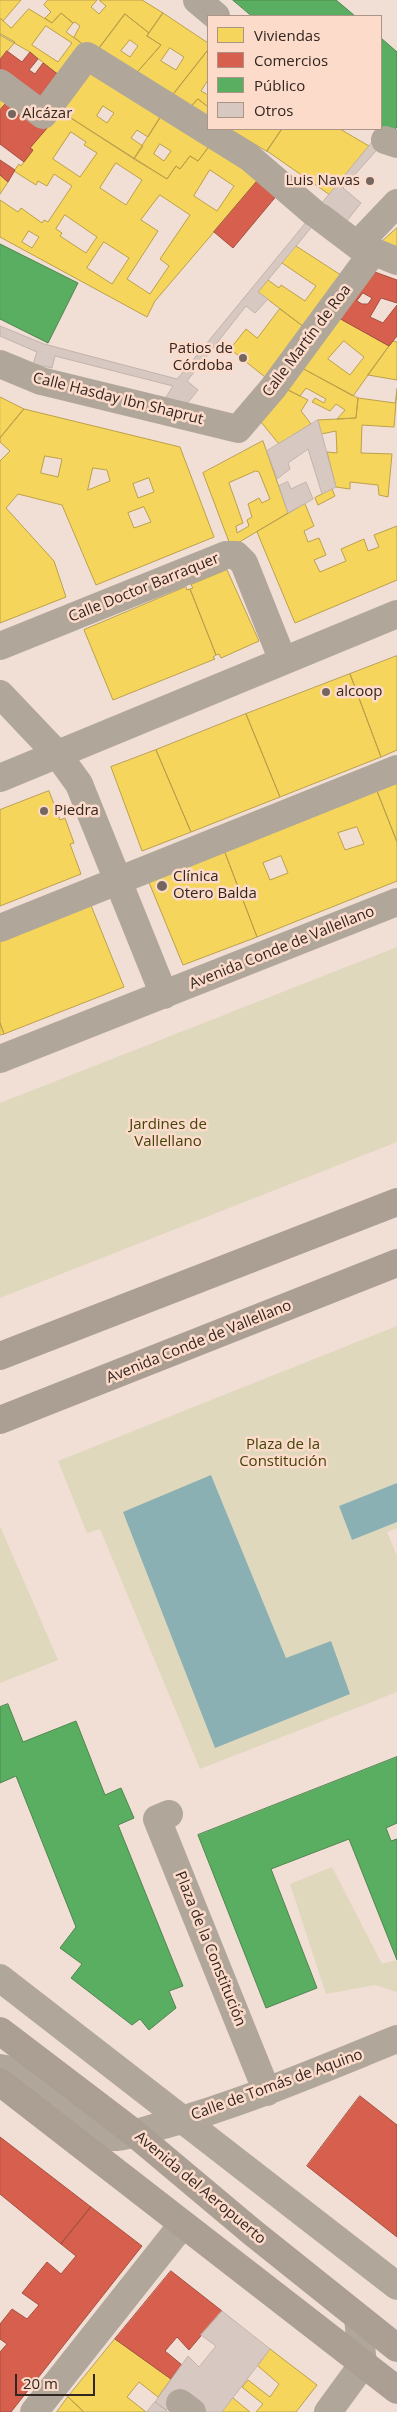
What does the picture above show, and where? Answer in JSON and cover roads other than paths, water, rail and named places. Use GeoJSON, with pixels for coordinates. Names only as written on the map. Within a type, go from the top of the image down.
{"type":"FeatureCollection","features":[{"type":"Feature","properties":{"kind":"main road"},"geometry":{"type":"LineString","coordinates":[[0,1356],[397,1202]]}},
{"type":"Feature","properties":{"kind":"main road","name":"Avenida Conde de Vallellano"},"geometry":{"type":"LineString","coordinates":[[0,1420],[397,1263]]}},
{"type":"Feature","properties":{"kind":"main road","name":"Avenida del Aeropuerto"},"geometry":{"type":"LineString","coordinates":[[0,2031],[134,2133],[397,2348]]}},
{"type":"Feature","properties":{"kind":"main road"},"geometry":{"type":"LineString","coordinates":[[0,2082],[397,2390]]}},
{"type":"Feature","properties":{"kind":"street"},"geometry":{"type":"LineString","coordinates":[[197,0],[215,15]]}},
{"type":"Feature","properties":{"kind":"street"},"geometry":{"type":"LineString","coordinates":[[0,83],[43,115],[87,56],[249,157],[317,215],[376,252]]}},
{"type":"Feature","properties":{"kind":"street","name":"Calle Martín de Roa"},"geometry":{"type":"LineString","coordinates":[[238,429],[273,388],[376,252],[397,203]]}},
{"type":"Feature","properties":{"kind":"street","name":"Calle Hasday Ibn Shaprut"},"geometry":{"type":"LineString","coordinates":[[0,364],[41,381],[238,429]]}},
{"type":"Feature","properties":{"kind":"street","name":"Calle Hasday Ibn Shaprut"},"geometry":{"type":"LineString","coordinates":[[0,383],[28,396],[114,415]]}},
{"type":"Feature","properties":{"kind":"street","name":"Calle Doctor Barraquer"},"geometry":{"type":"LineString","coordinates":[[0,646],[226,555],[236,555],[244,563],[283,661]]}},
{"type":"Feature","properties":{"kind":"street"},"geometry":{"type":"LineString","coordinates":[[0,778],[397,614]]}},
{"type":"Feature","properties":{"kind":"street"},"geometry":{"type":"LineString","coordinates":[[0,694],[58,755],[79,784],[164,995]]}},
{"type":"Feature","properties":{"kind":"street"},"geometry":{"type":"LineString","coordinates":[[0,928],[397,769]]}},
{"type":"Feature","properties":{"kind":"street","name":"Avenida Conde de Vallellano"},"geometry":{"type":"LineString","coordinates":[[0,1059],[397,902]]}},
{"type":"Feature","properties":{"kind":"street","name":"Plaza de la Constitución"},"geometry":{"type":"LineString","coordinates":[[169,1814],[157,1819],[267,2092]]}},
{"type":"Feature","properties":{"kind":"street"},"geometry":{"type":"LineString","coordinates":[[0,1978],[397,2286]]}},
{"type":"Feature","properties":{"kind":"street","name":"Calle de Tomás de Aquino"},"geometry":{"type":"LineString","coordinates":[[0,2068],[11,2070],[97,2135],[109,2137],[134,2133],[183,2120],[267,2092],[397,2039]]}},
{"type":"Feature","properties":{"kind":"street"},"geometry":{"type":"LineString","coordinates":[[34,2412],[182,2225]]}},
{"type":"Feature","properties":{"kind":"street"},"geometry":{"type":"LineString","coordinates":[[328,2412],[363,2364],[358,2318]]}},
{"type":"Feature","properties":{"kind":"water"},"geometry":{"type":"Polygon","coordinates":[[[211,1475],[286,1658],[331,1641],[350,1694],[215,1748],[123,1512],[211,1475]]]}},
{"type":"Feature","properties":{"kind":"water"},"geometry":{"type":"Polygon","coordinates":[[[397,1483],[397,1522],[352,1540],[339,1506],[397,1483]]]}},
{"type":"Feature","properties":{"kind":"place","name":"Alcázar"},"geometry":{"type":"Point","coordinates":[12,114]}},
{"type":"Feature","properties":{"kind":"place","name":"Luis Navas"},"geometry":{"type":"Point","coordinates":[370,181]}},
{"type":"Feature","properties":{"kind":"place","name":"Patios de Córdoba"},"geometry":{"type":"Point","coordinates":[243,358]}},
{"type":"Feature","properties":{"kind":"place","name":"alcoop"},"geometry":{"type":"Point","coordinates":[326,692]}},
{"type":"Feature","properties":{"kind":"place","name":"Piedra"},"geometry":{"type":"Point","coordinates":[44,811]}},
{"type":"Feature","properties":{"kind":"place","name":"Clínica Otero Balda"},"geometry":{"type":"Point","coordinates":[162,886]}},
{"type":"Feature","properties":{"kind":"park label","name":"Jardines de Vallellano"},"geometry":{"type":"Point","coordinates":[168,1134]}}]}
